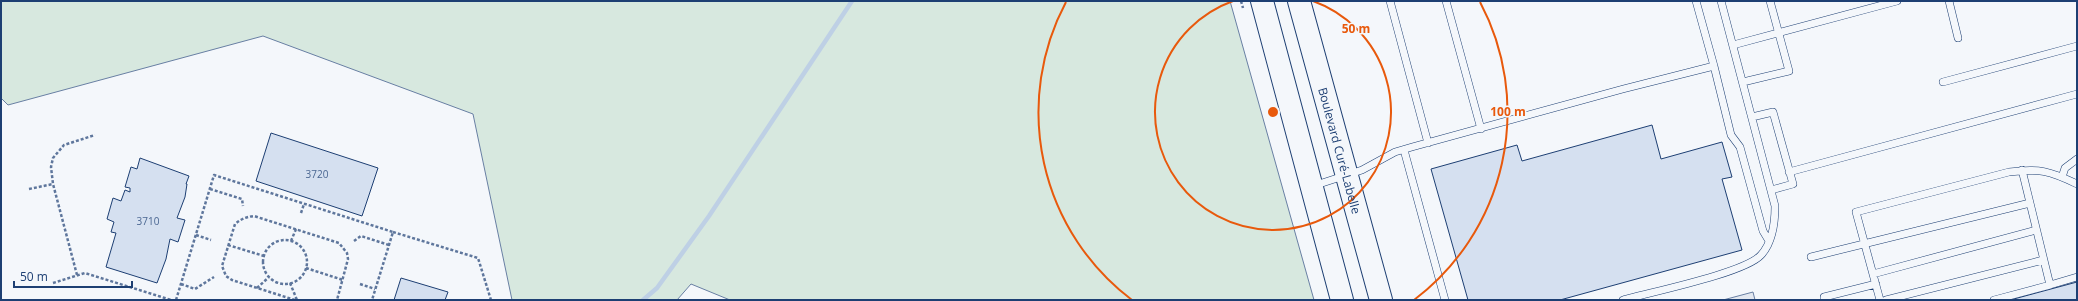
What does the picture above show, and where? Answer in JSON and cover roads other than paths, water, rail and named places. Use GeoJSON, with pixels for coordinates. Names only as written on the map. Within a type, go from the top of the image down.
{"type":"FeatureCollection","features":[{"type":"Feature","properties":{"kind":"main road"},"geometry":{"type":"LineString","coordinates":[[1262,1],[1342,300]]}},
{"type":"Feature","properties":{"kind":"main road","name":"Boulevard Curé-Labelle"},"geometry":{"type":"LineString","coordinates":[[1299,1],[1348,175],[1381,300]]}},
{"type":"Feature","properties":{"kind":"lane"},"geometry":{"type":"LineString","coordinates":[[1390,1],[1428,143]]}},
{"type":"Feature","properties":{"kind":"lane"},"geometry":{"type":"LineString","coordinates":[[1446,1],[1481,128]]}},
{"type":"Feature","properties":{"kind":"lane"},"geometry":{"type":"LineString","coordinates":[[1696,1],[1731,135],[1740,147],[1763,231],[1769,241]]}},
{"type":"Feature","properties":{"kind":"lane"},"geometry":{"type":"LineString","coordinates":[[1622,300],[1740,268],[1760,256],[1769,241],[1775,218],[1775,206],[1721,1]]}},
{"type":"Feature","properties":{"kind":"lane"},"geometry":{"type":"LineString","coordinates":[[1743,82],[1789,71],[1770,1]]}},
{"type":"Feature","properties":{"kind":"lane"},"geometry":{"type":"LineString","coordinates":[[1733,45],[1897,1]]}},
{"type":"Feature","properties":{"kind":"lane"},"geometry":{"type":"LineString","coordinates":[[1949,1],[1958,38]]}},
{"type":"Feature","properties":{"kind":"lane"},"geometry":{"type":"LineString","coordinates":[[1943,82],[2077,46]]}},
{"type":"Feature","properties":{"kind":"lane"},"geometry":{"type":"LineString","coordinates":[[1311,187],[1373,166],[1385,157],[1404,150],[1622,89],[1714,66]]}},
{"type":"Feature","properties":{"kind":"lane"},"geometry":{"type":"LineString","coordinates":[[1789,172],[2077,94]]}},
{"type":"Feature","properties":{"kind":"lane"},"geometry":{"type":"LineString","coordinates":[[1752,117],[1772,112],[1793,184],[1771,190]]}},
{"type":"Feature","properties":{"kind":"lane"},"geometry":{"type":"LineString","coordinates":[[1404,150],[1445,300]]}},
{"type":"Feature","properties":{"kind":"lane"},"geometry":{"type":"LineString","coordinates":[[2062,177],[2065,168],[2077,159]]}},
{"type":"Feature","properties":{"kind":"lane"},"geometry":{"type":"LineString","coordinates":[[2022,170],[2050,285]]}},
{"type":"Feature","properties":{"kind":"lane"},"geometry":{"type":"LineString","coordinates":[[1880,300],[1856,212],[2009,172],[2022,170],[2046,171],[2077,184]]}},
{"type":"Feature","properties":{"kind":"lane"},"geometry":{"type":"LineString","coordinates":[[1811,257],[2030,203]]}},
{"type":"Feature","properties":{"kind":"lane"},"geometry":{"type":"LineString","coordinates":[[1873,274],[2036,230]]}},
{"type":"Feature","properties":{"kind":"lane"},"geometry":{"type":"LineString","coordinates":[[1886,300],[2044,260]]}},
{"type":"Feature","properties":{"kind":"lane"},"geometry":{"type":"LineString","coordinates":[[1994,300],[2077,277]]}},
{"type":"Feature","properties":{"kind":"lane"},"geometry":{"type":"LineString","coordinates":[[1824,300],[1824,297],[1876,284]]}},
{"type":"Feature","properties":{"kind":"waterway"},"geometry":{"type":"LineString","coordinates":[[643,300],[657,288],[709,216],[852,1]]}}]}
